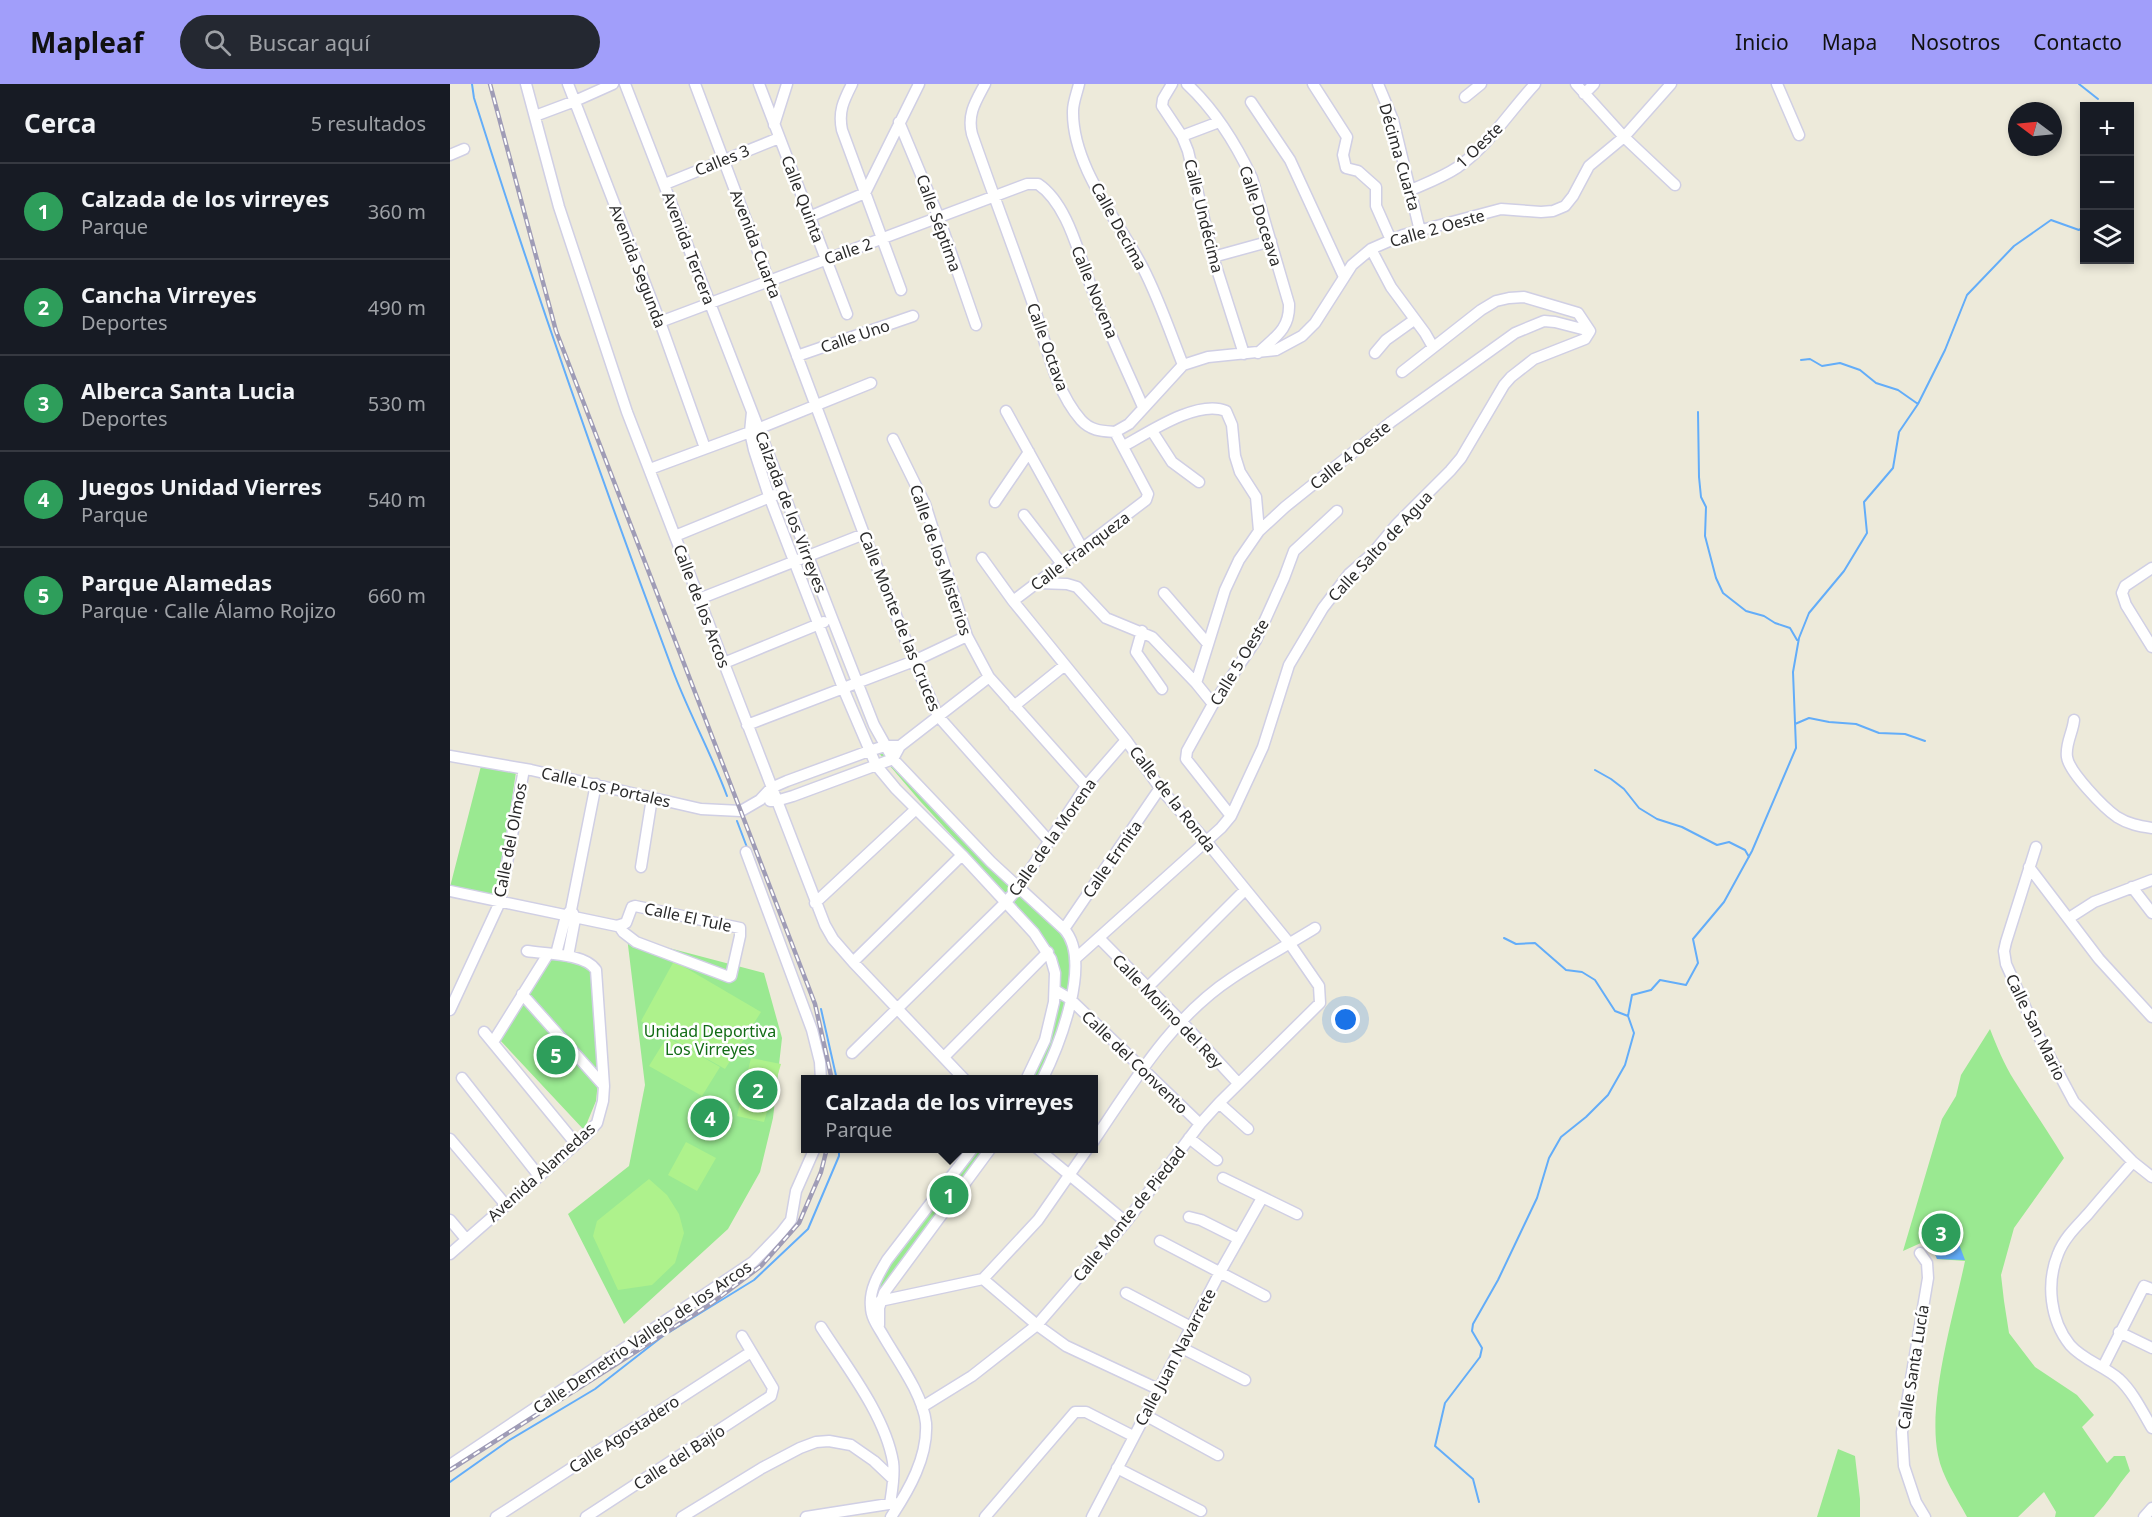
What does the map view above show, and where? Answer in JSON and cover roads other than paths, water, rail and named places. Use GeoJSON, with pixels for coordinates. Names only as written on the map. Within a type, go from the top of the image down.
{"type":"FeatureCollection","features":[{"type":"Feature","properties":{"kind":"street","name":"Calle de los Arcos"},"geometry":{"type":"LineString","coordinates":[[526,84],[559,207],[627,412],[815,903],[833,939],[960,1075]]}},
{"type":"Feature","properties":{"kind":"street","name":"Avenida Segunda"},"geometry":{"type":"LineString","coordinates":[[568,84],[660,322],[705,448]]}},
{"type":"Feature","properties":{"kind":"street"},"geometry":{"type":"LineString","coordinates":[[535,116],[613,84]]}},
{"type":"Feature","properties":{"kind":"street","name":"Avenida Tercera"},"geometry":{"type":"LineString","coordinates":[[626,84],[752,412]]}},
{"type":"Feature","properties":{"kind":"street","name":"Avenida Cuarta"},"geometry":{"type":"LineString","coordinates":[[695,84],[770,280],[814,405]]}},
{"type":"Feature","properties":{"kind":"street","name":"Calle Quinta"},"geometry":{"type":"LineString","coordinates":[[759,84],[847,314]]}},
{"type":"Feature","properties":{"kind":"street"},"geometry":{"type":"LineString","coordinates":[[774,125],[787,84]]}},
{"type":"Feature","properties":{"kind":"street"},"geometry":{"type":"LineString","coordinates":[[852,84],[841,107],[839,119],[901,290]]}},
{"type":"Feature","properties":{"kind":"street"},"geometry":{"type":"LineString","coordinates":[[809,217],[865,193],[919,84]]}},
{"type":"Feature","properties":{"kind":"street","name":"Calle Octava"},"geometry":{"type":"LineString","coordinates":[[985,84],[971,111],[969,122],[993,198],[1063,392],[1083,423],[1098,431],[1115,432]]}},
{"type":"Feature","properties":{"kind":"street","name":"Calle Decima"},"geometry":{"type":"LineString","coordinates":[[1078,84],[1073,109],[1079,152],[1153,288],[1183,365]]}},
{"type":"Feature","properties":{"kind":"street","name":"Calle Undécima"},"geometry":{"type":"LineString","coordinates":[[1172,84],[1163,99],[1162,106],[1182,136],[1188,151],[1213,257],[1244,354]]}},
{"type":"Feature","properties":{"kind":"street","name":"Calle Doceava"},"geometry":{"type":"LineString","coordinates":[[1187,84],[1198,94],[1232,139],[1252,178],[1289,304],[1289,317],[1285,326],[1258,353]]}},
{"type":"Feature","properties":{"kind":"street"},"geometry":{"type":"LineString","coordinates":[[1313,84],[1347,137],[1343,155],[1346,168],[1358,171],[1376,187],[1376,206],[1391,240]]}},
{"type":"Feature","properties":{"kind":"street","name":"Décima Cuarta"},"geometry":{"type":"LineString","coordinates":[[1378,84],[1393,120],[1420,231]]}},
{"type":"Feature","properties":{"kind":"street"},"geometry":{"type":"LineString","coordinates":[[1465,97],[1481,84]]}},
{"type":"Feature","properties":{"kind":"street","name":"1 Oeste"},"geometry":{"type":"LineString","coordinates":[[1411,190],[1441,177],[1477,151],[1535,84]]}},
{"type":"Feature","properties":{"kind":"street"},"geometry":{"type":"LineString","coordinates":[[1576,84],[1624,137],[1675,185]]}},
{"type":"Feature","properties":{"kind":"street"},"geometry":{"type":"LineString","coordinates":[[1584,94],[1594,84]]}},
{"type":"Feature","properties":{"kind":"street","name":"Calle 2 Oeste"},"geometry":{"type":"LineString","coordinates":[[1183,365],[1208,357],[1276,350],[1302,336],[1315,323],[1352,265],[1371,249],[1391,240],[1501,209],[1541,212],[1553,211],[1565,206],[1589,166],[1624,137],[1659,88],[1671,84]]}},
{"type":"Feature","properties":{"kind":"street"},"geometry":{"type":"LineString","coordinates":[[1778,84],[1799,135]]}},
{"type":"Feature","properties":{"kind":"street"},"geometry":{"type":"LineString","coordinates":[[1251,102],[1290,160],[1344,276]]}},
{"type":"Feature","properties":{"kind":"street","name":"Calle Séptima"},"geometry":{"type":"LineString","coordinates":[[899,122],[939,218],[976,325]]}},
{"type":"Feature","properties":{"kind":"street"},"geometry":{"type":"LineString","coordinates":[[1182,136],[1219,122]]}},
{"type":"Feature","properties":{"kind":"street","name":"Calles 3"},"geometry":{"type":"LineString","coordinates":[[665,184],[779,138]]}},
{"type":"Feature","properties":{"kind":"street"},"geometry":{"type":"LineString","coordinates":[[450,155],[464,148]]}},
{"type":"Feature","properties":{"kind":"street","name":"Calle 2"},"geometry":{"type":"LineString","coordinates":[[660,322],[1027,184],[1038,184]]}},
{"type":"Feature","properties":{"kind":"street","name":"Calle Novena"},"geometry":{"type":"LineString","coordinates":[[1038,184],[1052,196],[1072,235],[1092,290],[1143,407]]}},
{"type":"Feature","properties":{"kind":"street"},"geometry":{"type":"LineString","coordinates":[[1213,257],[1271,241]]}},
{"type":"Feature","properties":{"kind":"street"},"geometry":{"type":"LineString","coordinates":[[1371,249],[1391,287],[1433,347]]}},
{"type":"Feature","properties":{"kind":"street"},"geometry":{"type":"LineString","coordinates":[[1402,372],[1481,310],[1509,298],[1524,297],[1578,313],[1590,331]]}},
{"type":"Feature","properties":{"kind":"street","name":"Calle Uno"},"geometry":{"type":"LineString","coordinates":[[797,356],[914,316]]}},
{"type":"Feature","properties":{"kind":"street"},"geometry":{"type":"LineString","coordinates":[[1375,353],[1386,340],[1414,320]]}},
{"type":"Feature","properties":{"kind":"street","name":"Calle 4 Oeste"},"geometry":{"type":"LineString","coordinates":[[1196,683],[1225,590],[1239,560],[1259,531],[1342,459],[1515,333],[1544,321],[1590,331]]}},
{"type":"Feature","properties":{"kind":"street","name":"Calle Salto de Agua"},"geometry":{"type":"LineString","coordinates":[[1074,959],[1231,816],[1263,747],[1289,665],[1323,608],[1349,574],[1372,554],[1397,524],[1456,465],[1504,385],[1534,359],[1585,339],[1590,331]]}},
{"type":"Feature","properties":{"kind":"street"},"geometry":{"type":"LineString","coordinates":[[1183,365],[1129,424],[1115,432],[1124,446],[1184,413],[1214,409],[1226,411],[1232,425],[1238,467],[1257,497],[1259,531]]}},
{"type":"Feature","properties":{"kind":"street"},"geometry":{"type":"LineString","coordinates":[[650,469],[872,383]]}},
{"type":"Feature","properties":{"kind":"street","name":"Calle Monte de las Cruces"},"geometry":{"type":"LineString","coordinates":[[814,405],[914,661],[938,716],[1049,841]]}},
{"type":"Feature","properties":{"kind":"street"},"geometry":{"type":"LineString","coordinates":[[1006,411],[1082,548]]}},
{"type":"Feature","properties":{"kind":"street","name":"Calzada de los Virreyes"},"geometry":{"type":"LineString","coordinates":[[752,412],[754,450],[769,496],[843,688],[876,765]]}},
{"type":"Feature","properties":{"kind":"street","name":"Calzada de los Virreyes"},"geometry":{"type":"LineString","coordinates":[[754,430],[783,492],[858,683],[885,746],[893,759]]}},
{"type":"Feature","properties":{"kind":"street"},"geometry":{"type":"LineString","coordinates":[[1152,430],[1172,462],[1199,482]]}},
{"type":"Feature","properties":{"kind":"street","name":"Calle de los Misterios"},"geometry":{"type":"LineString","coordinates":[[893,439],[925,504],[967,636],[989,677],[1086,786]]}},
{"type":"Feature","properties":{"kind":"street","name":"Calle Franqueza"},"geometry":{"type":"LineString","coordinates":[[1012,601],[1146,500],[1146,489],[1124,446]]}},
{"type":"Feature","properties":{"kind":"street"},"geometry":{"type":"LineString","coordinates":[[995,502],[1029,452]]}},
{"type":"Feature","properties":{"kind":"street"},"geometry":{"type":"LineString","coordinates":[[675,536],[783,492]]}},
{"type":"Feature","properties":{"kind":"street","name":"Calle 5 Oeste"},"geometry":{"type":"LineString","coordinates":[[1231,816],[1186,759],[1187,751],[1213,704],[1256,640],[1294,551],[1337,511]]}},
{"type":"Feature","properties":{"kind":"street"},"geometry":{"type":"LineString","coordinates":[[1024,515],[1062,564]]}},
{"type":"Feature","properties":{"kind":"street"},"geometry":{"type":"LineString","coordinates":[[699,599],[864,534]]}},
{"type":"Feature","properties":{"kind":"street","name":"Calle de la Ronda"},"geometry":{"type":"LineString","coordinates":[[982,558],[1012,601],[1126,740],[1161,788],[1290,944],[1319,986],[1320,1003]]}},
{"type":"Feature","properties":{"kind":"street"},"geometry":{"type":"LineString","coordinates":[[2152,568],[2126,586],[2122,593],[2126,605],[2152,647]]}},
{"type":"Feature","properties":{"kind":"street"},"geometry":{"type":"LineString","coordinates":[[1038,583],[1077,586],[1106,618],[1152,637],[1213,704]]}},
{"type":"Feature","properties":{"kind":"street"},"geometry":{"type":"LineString","coordinates":[[1164,593],[1208,644]]}},
{"type":"Feature","properties":{"kind":"street"},"geometry":{"type":"LineString","coordinates":[[724,663],[832,618]]}},
{"type":"Feature","properties":{"kind":"street"},"geometry":{"type":"LineString","coordinates":[[1142,631],[1136,652],[1162,689]]}},
{"type":"Feature","properties":{"kind":"street"},"geometry":{"type":"LineString","coordinates":[[747,725],[914,661],[967,636]]}},
{"type":"Feature","properties":{"kind":"street"},"geometry":{"type":"LineString","coordinates":[[1014,706],[1065,665]]}},
{"type":"Feature","properties":{"kind":"street"},"geometry":{"type":"LineString","coordinates":[[989,677],[900,746],[893,759],[991,862],[1064,929],[1071,939],[1075,972],[1070,999],[1059,1041],[1044,1075]]}},
{"type":"Feature","properties":{"kind":"street"},"geometry":{"type":"LineString","coordinates":[[2074,720],[2067,745],[2070,767],[2104,806],[2117,817],[2133,825],[2152,828]]}},
{"type":"Feature","properties":{"kind":"street","name":"Calle de la Morena"},"geometry":{"type":"LineString","coordinates":[[852,1053],[1006,902],[1018,888],[1086,786],[1126,740]]}},
{"type":"Feature","properties":{"kind":"street","name":"Calle Los Portales"},"geometry":{"type":"LineString","coordinates":[[450,756],[524,768],[701,809],[741,811],[760,800],[771,788],[869,751],[885,746],[900,746]]}},
{"type":"Feature","properties":{"kind":"street","name":"Calle Los Portales"},"geometry":{"type":"LineString","coordinates":[[760,800],[776,801],[893,759]]}},
{"type":"Feature","properties":{"kind":"street"},"geometry":{"type":"LineString","coordinates":[[876,765],[1006,902],[1048,952],[1055,973],[1055,990],[1045,1040],[1028,1075]]}},
{"type":"Feature","properties":{"kind":"street","name":"Calle del Olmos"},"geometry":{"type":"LineString","coordinates":[[450,1010],[500,902],[524,768]]}},
{"type":"Feature","properties":{"kind":"street"},"geometry":{"type":"LineString","coordinates":[[493,1042],[522,994],[557,955],[571,915],[596,784]]}},
{"type":"Feature","properties":{"kind":"street","name":"Calle Ermita"},"geometry":{"type":"LineString","coordinates":[[1064,929],[1161,788]]}},
{"type":"Feature","properties":{"kind":"street"},"geometry":{"type":"LineString","coordinates":[[641,867],[652,798]]}},
{"type":"Feature","properties":{"kind":"street"},"geometry":{"type":"LineString","coordinates":[[815,903],[916,809]]}},
{"type":"Feature","properties":{"kind":"street","name":"Calle San Mario"},"geometry":{"type":"LineString","coordinates":[[2036,847],[2004,951],[2006,964],[2036,1031],[2074,1102],[2133,1162],[2152,1177]]}},
{"type":"Feature","properties":{"kind":"street"},"geometry":{"type":"LineString","coordinates":[[746,852],[812,1030],[821,1075]]}},
{"type":"Feature","properties":{"kind":"street"},"geometry":{"type":"LineString","coordinates":[[853,962],[962,855]]}},
{"type":"Feature","properties":{"kind":"street"},"geometry":{"type":"LineString","coordinates":[[2029,867],[2099,959],[2152,1017]]}},
{"type":"Feature","properties":{"kind":"street"},"geometry":{"type":"LineString","coordinates":[[2069,918],[2094,902],[2152,880]]}},
{"type":"Feature","properties":{"kind":"street"},"geometry":{"type":"LineString","coordinates":[[2132,887],[2152,913]]}},
{"type":"Feature","properties":{"kind":"street"},"geometry":{"type":"LineString","coordinates":[[1147,988],[1245,890]]}},
{"type":"Feature","properties":{"kind":"street","name":"Calle El Tule"},"geometry":{"type":"LineString","coordinates":[[450,891],[620,926],[626,923],[632,907],[635,906],[740,928],[731,976],[636,942],[623,932],[620,926]]}},
{"type":"Feature","properties":{"kind":"street"},"geometry":{"type":"LineString","coordinates":[[1098,1135],[1142,1069],[1180,1021],[1232,978],[1315,928]]}},
{"type":"Feature","properties":{"kind":"street","name":"Calle Molino del Rey"},"geometry":{"type":"LineString","coordinates":[[1099,938],[1238,1083]]}},
{"type":"Feature","properties":{"kind":"street","name":"Avenida Alamedas"},"geometry":{"type":"LineString","coordinates":[[450,1254],[597,1123],[603,1101],[596,970],[591,964],[557,955],[527,951]]}},
{"type":"Feature","properties":{"kind":"street"},"geometry":{"type":"LineString","coordinates":[[944,1057],[1048,952]]}},
{"type":"Feature","properties":{"kind":"street","name":"Calle del Convento"},"geometry":{"type":"LineString","coordinates":[[1055,990],[1070,999],[1200,1124]]}},
{"type":"Feature","properties":{"kind":"street"},"geometry":{"type":"LineString","coordinates":[[522,994],[604,1086]]}},
{"type":"Feature","properties":{"kind":"street","name":"Calle Monte de Piedad"},"geometry":{"type":"LineString","coordinates":[[922,1407],[972,1376],[1037,1325],[1126,1222],[1219,1102],[1320,1003]]}},
{"type":"Feature","properties":{"kind":"street"},"geometry":{"type":"LineString","coordinates":[[484,1032],[576,1144]]}},
{"type":"Feature","properties":{"kind":"street"},"geometry":{"type":"LineString","coordinates":[[462,1078],[539,1176]]}},
{"type":"Feature","properties":{"kind":"street"},"geometry":{"type":"LineString","coordinates":[[1219,1102],[1248,1129]]}},
{"type":"Feature","properties":{"kind":"street"},"geometry":{"type":"LineString","coordinates":[[1189,1138],[1217,1160]]}},
{"type":"Feature","properties":{"kind":"street"},"geometry":{"type":"LineString","coordinates":[[450,1139],[505,1204]]}},
{"type":"Feature","properties":{"kind":"street","name":"Calle Demetrio Vallejo de los Arcos"},"geometry":{"type":"LineString","coordinates":[[450,1465],[753,1262],[781,1233],[790,1220],[796,1191],[812,1153]]}},
{"type":"Feature","properties":{"kind":"street"},"geometry":{"type":"LineString","coordinates":[[891,1517],[896,1503],[917,1470],[926,1426],[922,1407],[872,1314],[870,1306],[873,1286],[887,1260],[970,1153]]}},
{"type":"Feature","properties":{"kind":"street"},"geometry":{"type":"LineString","coordinates":[[879,1328],[880,1301],[884,1293],[989,1153]]}},
{"type":"Feature","properties":{"kind":"street"},"geometry":{"type":"LineString","coordinates":[[1042,1153],[1126,1222]]}},
{"type":"Feature","properties":{"kind":"street"},"geometry":{"type":"LineString","coordinates":[[880,1301],[982,1279],[1038,1220],[1085,1153]]}},
{"type":"Feature","properties":{"kind":"street"},"geometry":{"type":"LineString","coordinates":[[2133,1162],[2069,1235],[2058,1252],[2052,1271],[2051,1292],[2054,1311],[2070,1345],[2125,1385],[2152,1428]]}},
{"type":"Feature","properties":{"kind":"street"},"geometry":{"type":"LineString","coordinates":[[1223,1178],[1297,1214]]}},
{"type":"Feature","properties":{"kind":"street","name":"Calle Juan Navarrete"},"geometry":{"type":"LineString","coordinates":[[1092,1517],[1180,1347],[1262,1198]]}},
{"type":"Feature","properties":{"kind":"street"},"geometry":{"type":"LineString","coordinates":[[1189,1217],[1202,1220],[1239,1239]]}},
{"type":"Feature","properties":{"kind":"street"},"geometry":{"type":"LineString","coordinates":[[450,1220],[466,1239]]}},
{"type":"Feature","properties":{"kind":"street"},"geometry":{"type":"LineString","coordinates":[[1160,1241],[1219,1274],[1265,1296]]}},
{"type":"Feature","properties":{"kind":"street","name":"Calle Santa Lucía"},"geometry":{"type":"LineString","coordinates":[[1920,1253],[1927,1263],[1928,1278],[1904,1416],[1902,1440],[1904,1466],[1925,1517]]}},
{"type":"Feature","properties":{"kind":"street"},"geometry":{"type":"LineString","coordinates":[[982,1279],[1037,1325],[1073,1349],[1158,1389]]}},
{"type":"Feature","properties":{"kind":"street"},"geometry":{"type":"LineString","coordinates":[[2103,1367],[2119,1332],[2148,1288]]}},
{"type":"Feature","properties":{"kind":"street"},"geometry":{"type":"LineString","coordinates":[[1126,1293],[1191,1327]]}},
{"type":"Feature","properties":{"kind":"street"},"geometry":{"type":"LineString","coordinates":[[821,1327],[882,1427],[893,1460],[896,1503]]}},
{"type":"Feature","properties":{"kind":"street"},"geometry":{"type":"LineString","coordinates":[[2119,1332],[2152,1348]]}},
{"type":"Feature","properties":{"kind":"street"},"geometry":{"type":"LineString","coordinates":[[742,1336],[751,1352]]}},
{"type":"Feature","properties":{"kind":"street"},"geometry":{"type":"LineString","coordinates":[[1180,1347],[1245,1380]]}},
{"type":"Feature","properties":{"kind":"street","name":"Calle del Bajío"},"geometry":{"type":"LineString","coordinates":[[586,1517],[771,1396],[773,1388],[751,1352]]}},
{"type":"Feature","properties":{"kind":"street","name":"Calle Agostadero"},"geometry":{"type":"LineString","coordinates":[[496,1517],[751,1352]]}},
{"type":"Feature","properties":{"kind":"street"},"geometry":{"type":"LineString","coordinates":[[985,1517],[1075,1412],[1086,1412],[1133,1436]]}},
{"type":"Feature","properties":{"kind":"street"},"geometry":{"type":"LineString","coordinates":[[1144,1415],[1218,1455]]}},
{"type":"Feature","properties":{"kind":"street"},"geometry":{"type":"LineString","coordinates":[[682,1517],[762,1468],[816,1442],[829,1441],[851,1445],[874,1461],[893,1479]]}},
{"type":"Feature","properties":{"kind":"street"},"geometry":{"type":"LineString","coordinates":[[1117,1468],[1201,1511]]}},
{"type":"Feature","properties":{"kind":"street"},"geometry":{"type":"LineString","coordinates":[[807,1517],[896,1503]]}},
{"type":"Feature","properties":{"kind":"street"},"geometry":{"type":"LineString","coordinates":[[2144,1517],[2152,1508]]}},
{"type":"Feature","properties":{"kind":"water"},"geometry":{"type":"Polygon","coordinates":[[[1950,1220],[1965,1260],[1937,1259],[1933,1249],[1926,1244],[1931,1221],[1950,1220]]]}},
{"type":"Feature","properties":{"kind":"waterway"},"geometry":{"type":"LineString","coordinates":[[472,84],[474,98],[520,240],[593,452],[676,680],[727,796]]}},
{"type":"Feature","properties":{"kind":"waterway"},"geometry":{"type":"LineString","coordinates":[[2079,84],[2098,99]]}},
{"type":"Feature","properties":{"kind":"waterway"},"geometry":{"type":"LineString","coordinates":[[1479,1502],[1473,1479],[1435,1446],[1445,1403],[1480,1357],[1482,1348],[1472,1331],[1473,1324],[1498,1280],[1537,1198],[1549,1158],[1561,1137],[1608,1095],[1625,1065],[1634,1033],[1628,1016],[1632,995],[1651,990],[1660,980],[1686,985],[1698,963],[1693,939],[1724,902],[1752,851],[1796,748],[1793,672],[1799,638],[1809,613],[1844,571],[1867,533],[1864,502],[1893,468],[1899,432],[1918,404],[1945,350],[1967,295],[2014,246],[2051,220],[2080,229]]}},
{"type":"Feature","properties":{"kind":"waterway"},"geometry":{"type":"LineString","coordinates":[[1801,360],[1810,359],[1822,366],[1840,363],[1860,370],[1876,383],[1898,390],[1918,404]]}},
{"type":"Feature","properties":{"kind":"waterway"},"geometry":{"type":"LineString","coordinates":[[1698,412],[1699,477],[1701,497],[1706,507],[1705,536],[1716,578],[1723,593],[1746,611],[1764,616],[1790,628],[1797,640]]}},
{"type":"Feature","properties":{"kind":"waterway"},"geometry":{"type":"LineString","coordinates":[[1795,724],[1809,718],[1856,724],[1879,733],[1905,734],[1925,741]]}},
{"type":"Feature","properties":{"kind":"waterway"},"geometry":{"type":"LineString","coordinates":[[1595,770],[1624,789],[1639,808],[1657,819],[1682,827],[1717,845],[1729,842],[1745,850],[1749,857]]}},
{"type":"Feature","properties":{"kind":"waterway"},"geometry":{"type":"LineString","coordinates":[[737,821],[748,850]]}},
{"type":"Feature","properties":{"kind":"waterway"},"geometry":{"type":"LineString","coordinates":[[1504,938],[1516,944],[1535,943],[1566,970],[1582,972],[1595,980],[1615,1011],[1628,1016]]}},
{"type":"Feature","properties":{"kind":"waterway"},"geometry":{"type":"LineString","coordinates":[[821,1009],[836,1075]]}},
{"type":"Feature","properties":{"kind":"waterway"},"geometry":{"type":"LineString","coordinates":[[450,1482],[508,1441],[595,1389],[663,1336],[754,1280],[808,1229],[839,1153]]}},
{"type":"Feature","properties":{"kind":"railway"},"geometry":{"type":"LineString","coordinates":[[490,84],[556,331],[815,1004],[831,1075]]}},
{"type":"Feature","properties":{"kind":"railway"},"geometry":{"type":"LineString","coordinates":[[450,1470],[712,1303],[761,1266],[799,1223],[821,1172],[826,1153]]}},
{"type":"Feature","properties":{"kind":"place","name":"Parque Alamedas"},"geometry":{"type":"Point","coordinates":[556,1055]}},
{"type":"Feature","properties":{"kind":"place","name":"Cancha Virreyes"},"geometry":{"type":"Point","coordinates":[758,1090]}},
{"type":"Feature","properties":{"kind":"place","name":"Juegos Unidad Vierres"},"geometry":{"type":"Point","coordinates":[710,1118]}},
{"type":"Feature","properties":{"kind":"place","name":"Calzada de los virreyes"},"geometry":{"type":"Point","coordinates":[949,1195]}},
{"type":"Feature","properties":{"kind":"place","name":"Alberca Santa Lucia"},"geometry":{"type":"Point","coordinates":[1941,1233]}},
{"type":"Feature","properties":{"kind":"park label","name":"Unidad Deportiva Los Virreyes"},"geometry":{"type":"Point","coordinates":[710,1040]}}]}
